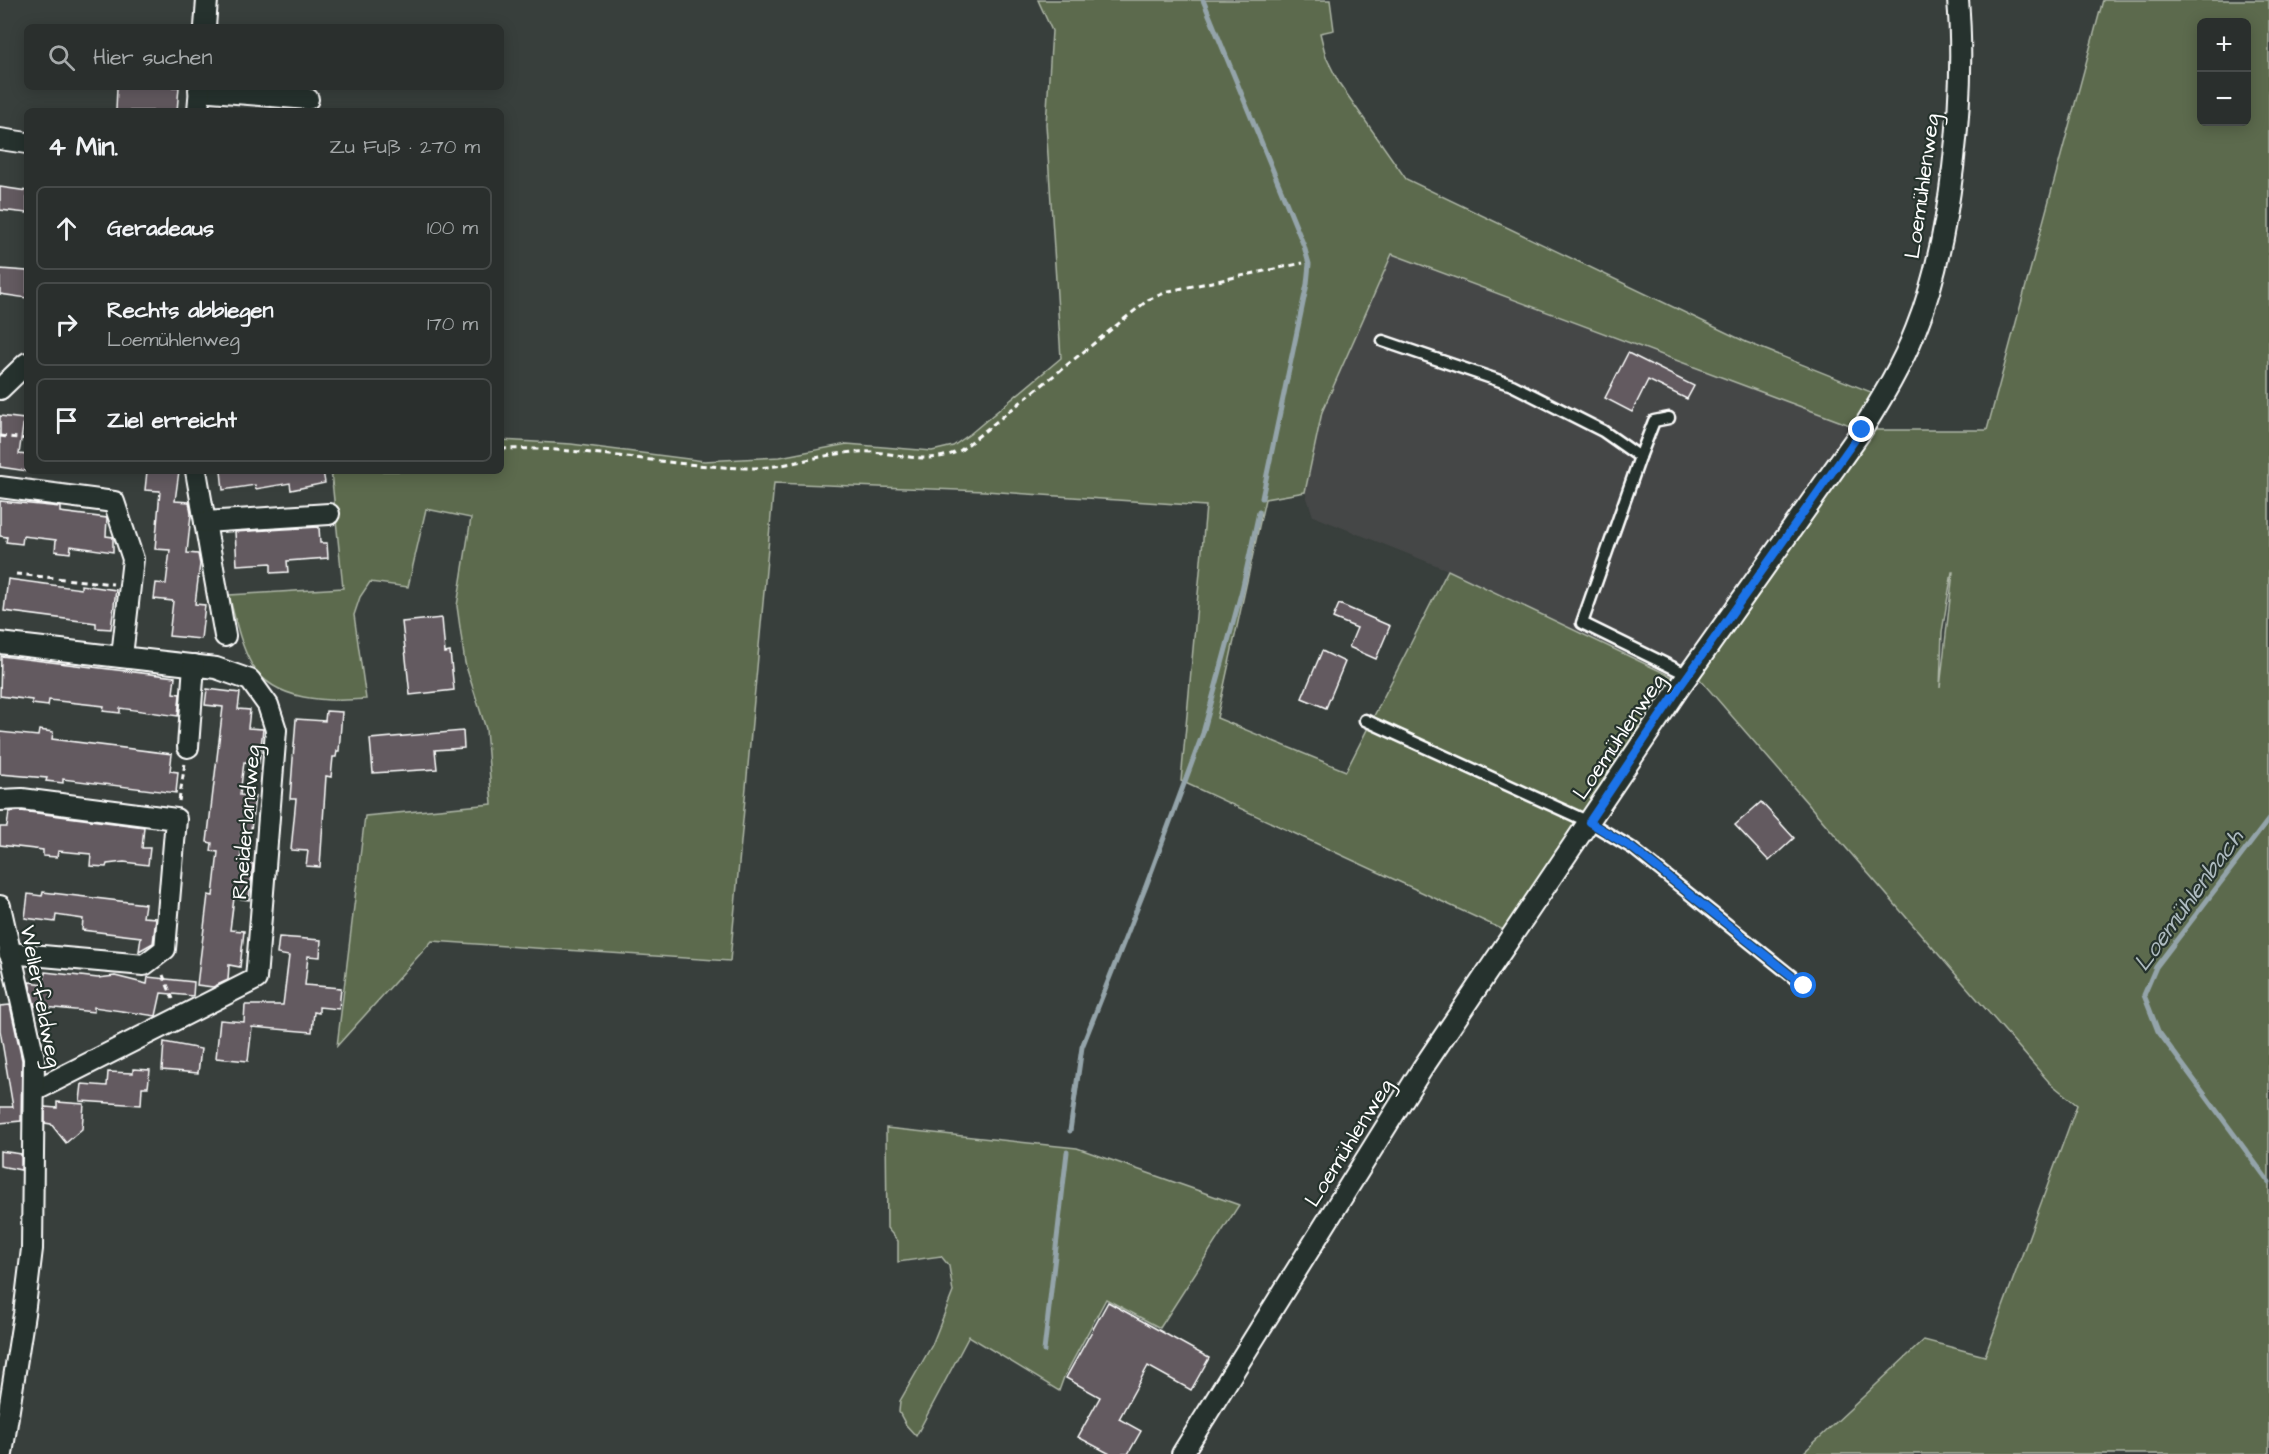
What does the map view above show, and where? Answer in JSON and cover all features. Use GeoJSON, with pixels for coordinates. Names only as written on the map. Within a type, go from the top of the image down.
{"type":"FeatureCollection","features":[{"type":"Feature","properties":{"kind":"street"},"geometry":{"type":"LineString","coordinates":[[205,24],[207,0]]}},
{"type":"Feature","properties":{"kind":"street","name":"Loemühlenweg"},"geometry":{"type":"LineString","coordinates":[[1182,1454],[1422,1069],[1688,675],[1862,430],[1889,388],[1917,328],[1940,248],[1952,166],[1958,69],[1958,0]]}},
{"type":"Feature","properties":{"kind":"street"},"geometry":{"type":"LineString","coordinates":[[198,108],[200,90]]}},
{"type":"Feature","properties":{"kind":"street"},"geometry":{"type":"LineString","coordinates":[[220,90],[308,99]]}},
{"type":"Feature","properties":{"kind":"street"},"geometry":{"type":"LineString","coordinates":[[0,140],[24,143]]}},
{"type":"Feature","properties":{"kind":"street"},"geometry":{"type":"LineString","coordinates":[[0,389],[24,366]]}},
{"type":"Feature","properties":{"kind":"street"},"geometry":{"type":"LineString","coordinates":[[197,474],[225,636]]}},
{"type":"Feature","properties":{"kind":"street"},"geometry":{"type":"LineString","coordinates":[[0,487],[114,502],[133,559],[122,656]]}},
{"type":"Feature","properties":{"kind":"street"},"geometry":{"type":"LineString","coordinates":[[205,522],[329,514]]}},
{"type":"Feature","properties":{"kind":"street","name":"Rheiderlandweg"},"geometry":{"type":"LineString","coordinates":[[0,643],[216,668],[250,680],[268,705],[276,730],[256,979],[34,1091]]}},
{"type":"Feature","properties":{"kind":"street"},"geometry":{"type":"LineString","coordinates":[[188,747],[194,665]]}},
{"type":"Feature","properties":{"kind":"street"},"geometry":{"type":"LineString","coordinates":[[0,800],[22,799],[176,819],[165,948],[144,965],[7,961]]}},
{"type":"Feature","properties":{"kind":"street","name":"Wellerfeldweg"},"geometry":{"type":"LineString","coordinates":[[0,906],[7,961],[34,1058],[32,1249],[2,1454]]}},
{"type":"Feature","properties":{"kind":"lane"},"geometry":{"type":"LineString","coordinates":[[1383,341],[1512,385],[1603,430],[1640,457]]}},
{"type":"Feature","properties":{"kind":"lane"},"geometry":{"type":"LineString","coordinates":[[1669,418],[1654,421],[1582,623],[1688,675]]}},
{"type":"Feature","properties":{"kind":"lane"},"geometry":{"type":"LineString","coordinates":[[1365,720],[1589,822],[1632,848],[1804,986]]}},
{"type":"Feature","properties":{"kind":"path"},"geometry":{"type":"LineString","coordinates":[[504,449],[557,449],[747,468],[805,462],[860,451],[916,458],[945,458],[961,450],[1148,300],[1169,291],[1303,262]]}},
{"type":"Feature","properties":{"kind":"path"},"geometry":{"type":"LineString","coordinates":[[0,436],[24,439]]}},
{"type":"Feature","properties":{"kind":"path"},"geometry":{"type":"LineString","coordinates":[[16,574],[130,586]]}},
{"type":"Feature","properties":{"kind":"path"},"geometry":{"type":"LineString","coordinates":[[176,819],[188,747]]}},
{"type":"Feature","properties":{"kind":"path"},"geometry":{"type":"LineString","coordinates":[[155,956],[181,1017]]}},
{"type":"Feature","properties":{"kind":"shaded area"},"geometry":{"type":"Polygon","coordinates":[[[1392,254],[1855,427],[1679,680],[1448,570],[1313,516],[1305,492],[1322,412],[1392,254]]]}},
{"type":"Feature","properties":{"kind":"green space"},"geometry":{"type":"Polygon","coordinates":[[[1038,0],[1330,0],[1334,30],[1320,33],[1326,57],[1339,83],[1406,179],[1746,342],[1876,394],[1855,427],[1392,254],[1322,412],[1305,492],[1265,499],[1217,718],[1346,771],[1448,570],[1679,680],[1508,932],[1181,781],[1206,506],[985,491],[774,483],[730,961],[432,941],[337,1046],[365,816],[492,804],[486,729],[465,663],[457,606],[471,518],[426,509],[408,587],[370,582],[360,597],[354,615],[366,699],[335,700],[303,697],[288,693],[262,677],[252,665],[244,648],[229,595],[343,588],[331,474],[504,474],[504,440],[571,444],[704,461],[780,457],[847,444],[932,451],[953,446],[1061,358],[1046,124],[1052,31],[1038,0]]]}},
{"type":"Feature","properties":{"kind":"green space"},"geometry":{"type":"Polygon","coordinates":[[[2103,0],[2269,0],[2269,1454],[1802,1454],[1924,1340],[1985,1356],[2077,1105],[2049,1082],[1698,677],[1827,497],[1871,430],[1987,430],[2103,0]],[[1953,572],[1942,632],[1940,688],[1953,572]]]}},
{"type":"Feature","properties":{"kind":"green space"},"geometry":{"type":"Polygon","coordinates":[[[886,1128],[1077,1148],[1239,1205],[1160,1328],[1106,1299],[1064,1377],[1059,1391],[969,1336],[916,1436],[906,1425],[899,1412],[900,1401],[932,1345],[953,1292],[949,1266],[941,1256],[898,1262],[898,1241],[887,1228],[886,1128]]]}},
{"type":"Feature","properties":{"kind":"building"},"geometry":{"type":"Polygon","coordinates":[[[117,90],[179,90],[177,108],[116,108],[117,90]]]}},
{"type":"Feature","properties":{"kind":"building"},"geometry":{"type":"Polygon","coordinates":[[[0,187],[24,191],[24,213],[0,210],[0,187]]]}},
{"type":"Feature","properties":{"kind":"building"},"geometry":{"type":"Polygon","coordinates":[[[0,269],[24,271],[24,298],[0,294],[0,269]]]}},
{"type":"Feature","properties":{"kind":"building"},"geometry":{"type":"Polygon","coordinates":[[[1628,353],[1694,386],[1687,399],[1648,380],[1632,412],[1605,398],[1628,353]]]}},
{"type":"Feature","properties":{"kind":"building"},"geometry":{"type":"Polygon","coordinates":[[[0,416],[24,419],[19,454],[24,455],[24,471],[0,467],[0,416]]]}},
{"type":"Feature","properties":{"kind":"building"},"geometry":{"type":"Polygon","coordinates":[[[147,474],[179,474],[175,501],[189,502],[191,514],[187,553],[198,554],[200,564],[195,604],[205,605],[201,639],[169,636],[173,601],[154,599],[156,583],[166,584],[170,550],[155,549],[160,491],[145,490],[147,474]]]}},
{"type":"Feature","properties":{"kind":"building"},"geometry":{"type":"Polygon","coordinates":[[[221,474],[324,474],[325,483],[291,490],[290,483],[256,489],[255,485],[223,490],[221,474]]]}},
{"type":"Feature","properties":{"kind":"building"},"geometry":{"type":"Polygon","coordinates":[[[0,501],[60,507],[60,512],[107,518],[106,536],[113,537],[113,552],[71,546],[70,553],[55,551],[56,540],[23,536],[22,544],[6,542],[7,537],[0,536],[0,501]]]}},
{"type":"Feature","properties":{"kind":"building"},"geometry":{"type":"Polygon","coordinates":[[[319,527],[320,543],[327,543],[328,558],[287,561],[288,572],[271,573],[271,563],[237,565],[235,532],[319,527]]]}},
{"type":"Feature","properties":{"kind":"building"},"geometry":{"type":"Polygon","coordinates":[[[8,579],[81,589],[81,585],[116,590],[111,629],[96,628],[96,623],[4,611],[8,579]]]}},
{"type":"Feature","properties":{"kind":"building"},"geometry":{"type":"Polygon","coordinates":[[[1339,604],[1390,626],[1376,659],[1349,647],[1357,628],[1333,618],[1339,604]]]}},
{"type":"Feature","properties":{"kind":"building"},"geometry":{"type":"Polygon","coordinates":[[[442,618],[445,653],[450,652],[454,690],[410,695],[402,622],[442,618]]]}},
{"type":"Feature","properties":{"kind":"building"},"geometry":{"type":"Polygon","coordinates":[[[1322,651],[1345,662],[1326,708],[1302,698],[1322,651]]]}},
{"type":"Feature","properties":{"kind":"building"},"geometry":{"type":"Polygon","coordinates":[[[1,656],[175,677],[173,693],[180,694],[178,716],[120,708],[120,713],[103,711],[104,706],[49,700],[48,706],[32,704],[32,700],[0,696],[1,656]]]}},
{"type":"Feature","properties":{"kind":"building"},"geometry":{"type":"Polygon","coordinates":[[[207,689],[240,693],[238,709],[250,710],[248,728],[263,729],[259,763],[244,762],[240,795],[255,796],[251,830],[244,830],[240,862],[253,864],[249,900],[234,898],[230,930],[244,931],[240,967],[229,965],[228,980],[213,987],[197,985],[208,895],[213,896],[218,852],[211,851],[212,843],[207,842],[223,707],[205,705],[207,689]]]}},
{"type":"Feature","properties":{"kind":"building"},"geometry":{"type":"Polygon","coordinates":[[[326,711],[342,712],[339,751],[336,757],[333,757],[331,777],[326,776],[320,867],[306,866],[308,851],[291,850],[296,799],[290,799],[296,719],[325,721],[326,711]]]}},
{"type":"Feature","properties":{"kind":"building"},"geometry":{"type":"Polygon","coordinates":[[[39,730],[53,732],[52,739],[172,754],[170,771],[178,772],[176,793],[63,779],[63,783],[46,781],[47,778],[0,774],[0,732],[38,736],[39,730]]]}},
{"type":"Feature","properties":{"kind":"building"},"geometry":{"type":"Polygon","coordinates":[[[463,731],[464,748],[435,750],[437,769],[373,773],[370,739],[463,731]]]}},
{"type":"Feature","properties":{"kind":"building"},"geometry":{"type":"Polygon","coordinates":[[[1761,802],[1794,838],[1769,861],[1735,825],[1761,802]]]}},
{"type":"Feature","properties":{"kind":"building"},"geometry":{"type":"Polygon","coordinates":[[[21,811],[144,827],[142,848],[150,848],[148,865],[124,862],[107,864],[106,867],[90,866],[91,854],[58,851],[57,857],[43,856],[43,850],[0,845],[0,827],[7,827],[9,812],[21,811]]]}},
{"type":"Feature","properties":{"kind":"building"},"geometry":{"type":"Polygon","coordinates":[[[43,892],[145,904],[143,917],[156,918],[153,943],[139,951],[141,937],[82,930],[83,919],[56,915],[55,922],[25,918],[28,894],[42,896],[43,892]]]}},
{"type":"Feature","properties":{"kind":"building"},"geometry":{"type":"Polygon","coordinates":[[[279,937],[321,940],[320,957],[308,956],[305,985],[341,988],[339,1009],[319,1007],[319,1013],[314,1012],[312,1032],[252,1027],[248,1061],[216,1058],[220,1020],[244,1022],[245,1005],[283,1005],[289,956],[277,954],[279,937]]]}},
{"type":"Feature","properties":{"kind":"building"},"geometry":{"type":"Polygon","coordinates":[[[45,972],[98,978],[115,976],[147,984],[148,977],[194,982],[193,996],[161,993],[156,1016],[94,1007],[94,1012],[35,1006],[29,982],[44,984],[45,972]]]}},
{"type":"Feature","properties":{"kind":"building"},"geometry":{"type":"Polygon","coordinates":[[[10,1005],[22,1060],[21,1121],[0,1123],[0,1107],[13,1107],[0,1030],[0,1006],[10,1005]]]}},
{"type":"Feature","properties":{"kind":"building"},"geometry":{"type":"Polygon","coordinates":[[[164,1042],[201,1049],[198,1073],[162,1070],[164,1042]]]}},
{"type":"Feature","properties":{"kind":"building"},"geometry":{"type":"Polygon","coordinates":[[[133,1069],[150,1070],[148,1087],[142,1087],[141,1105],[80,1101],[82,1084],[107,1086],[108,1072],[133,1073],[133,1069]]]}},
{"type":"Feature","properties":{"kind":"building"},"geometry":{"type":"Polygon","coordinates":[[[57,1102],[84,1104],[82,1129],[66,1143],[51,1124],[45,1123],[45,1107],[57,1108],[57,1102]]]}},
{"type":"Feature","properties":{"kind":"building"},"geometry":{"type":"Polygon","coordinates":[[[0,1151],[21,1154],[21,1170],[0,1166],[0,1151]]]}},
{"type":"Feature","properties":{"kind":"building"},"geometry":{"type":"Polygon","coordinates":[[[1108,1302],[1209,1358],[1191,1390],[1148,1366],[1119,1419],[1141,1431],[1128,1454],[1110,1454],[1078,1437],[1100,1397],[1066,1378],[1108,1302]]]}},
{"type":"Feature","properties":{"kind":"waterway"},"geometry":{"type":"LineString","coordinates":[[1203,0],[1304,246],[1309,264],[1307,284],[1262,498]]}},
{"type":"Feature","properties":{"kind":"waterway"},"geometry":{"type":"LineString","coordinates":[[1070,1131],[1082,1047],[1146,886],[1203,733],[1242,590],[1259,512]]}},
{"type":"Feature","properties":{"kind":"waterway","name":"Loemühlenbach"},"geometry":{"type":"LineString","coordinates":[[2269,819],[2156,967],[2144,995],[2158,1031],[2269,1182]]}},
{"type":"Feature","properties":{"kind":"waterway"},"geometry":{"type":"LineString","coordinates":[[1044,1351],[1067,1152]]}},
{"type":"Feature","properties":{"kind":"route"},"geometry":{"type":"LineString","coordinates":[[1804,986],[1632,848],[1589,822],[1679,688],[1862,430]]}}]}
